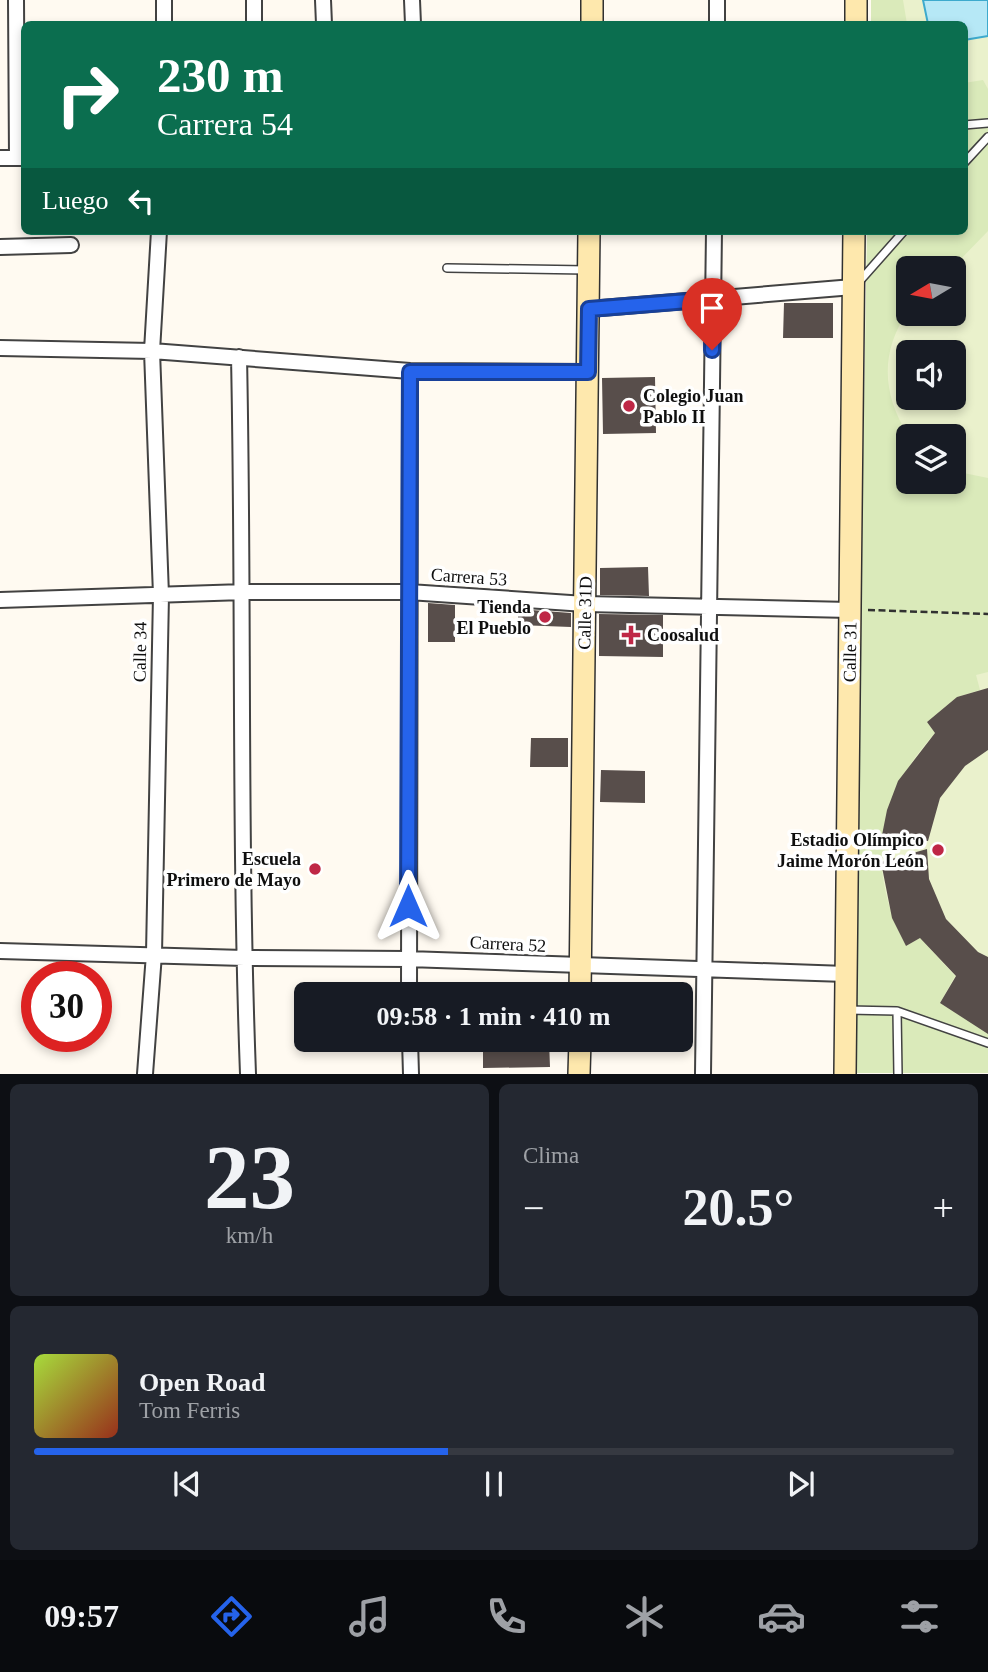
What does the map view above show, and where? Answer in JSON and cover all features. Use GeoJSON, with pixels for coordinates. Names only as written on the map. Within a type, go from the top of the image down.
{"type":"FeatureCollection","features":[{"type":"Feature","properties":{"kind":"street"},"geometry":{"type":"LineString","coordinates":[[0,158],[21,158],[16,0]]}},
{"type":"Feature","properties":{"kind":"street"},"geometry":{"type":"LineString","coordinates":[[164,0],[164,21]]}},
{"type":"Feature","properties":{"kind":"street"},"geometry":{"type":"LineString","coordinates":[[254,0],[254,21]]}},
{"type":"Feature","properties":{"kind":"street"},"geometry":{"type":"LineString","coordinates":[[323,0],[324,21]]}},
{"type":"Feature","properties":{"kind":"street"},"geometry":{"type":"LineString","coordinates":[[412,0],[413,21]]}},
{"type":"Feature","properties":{"kind":"street"},"geometry":{"type":"LineString","coordinates":[[592,0],[592,21]]}},
{"type":"Feature","properties":{"kind":"street"},"geometry":{"type":"LineString","coordinates":[[717,0],[717,21]]}},
{"type":"Feature","properties":{"kind":"street"},"geometry":{"type":"LineString","coordinates":[[856,0],[856,21]]}},
{"type":"Feature","properties":{"kind":"street","name":"Calle 34"},"geometry":{"type":"LineString","coordinates":[[145,1073],[154,954],[161,595],[152,351],[159,235]]}},
{"type":"Feature","properties":{"kind":"street","name":"Calle 31D"},"geometry":{"type":"LineString","coordinates":[[580,982],[589,235]]}},
{"type":"Feature","properties":{"kind":"street"},"geometry":{"type":"LineString","coordinates":[[703,1073],[714,235]]}},
{"type":"Feature","properties":{"kind":"street","name":"Calle 31"},"geometry":{"type":"LineString","coordinates":[[845,1073],[854,235]]}},
{"type":"Feature","properties":{"kind":"street"},"geometry":{"type":"LineString","coordinates":[[0,247],[71,245]]}},
{"type":"Feature","properties":{"kind":"street"},"geometry":{"type":"LineString","coordinates":[[589,309],[853,288]]}},
{"type":"Feature","properties":{"kind":"street"},"geometry":{"type":"LineString","coordinates":[[0,348],[152,351],[410,372],[588,372]]}},
{"type":"Feature","properties":{"kind":"street"},"geometry":{"type":"LineString","coordinates":[[239,357],[244,592],[244,958],[248,1073]]}},
{"type":"Feature","properties":{"kind":"street"},"geometry":{"type":"LineString","coordinates":[[409,982],[410,372]]}},
{"type":"Feature","properties":{"kind":"street","name":"Carrera 53"},"geometry":{"type":"LineString","coordinates":[[0,600],[244,592],[409,592],[585,604],[850,610]]}},
{"type":"Feature","properties":{"kind":"street","name":"Carrera 52"},"geometry":{"type":"LineString","coordinates":[[0,951],[244,958],[408,959],[846,974]]}},
{"type":"Feature","properties":{"kind":"street"},"geometry":{"type":"LineString","coordinates":[[410,1052],[411,1073]]}},
{"type":"Feature","properties":{"kind":"street"},"geometry":{"type":"LineString","coordinates":[[579,1073],[580,1052]]}},
{"type":"Feature","properties":{"kind":"lane"},"geometry":{"type":"LineString","coordinates":[[968,124],[988,122]]}},
{"type":"Feature","properties":{"kind":"lane"},"geometry":{"type":"LineString","coordinates":[[968,159],[988,137]]}},
{"type":"Feature","properties":{"kind":"lane"},"geometry":{"type":"LineString","coordinates":[[853,288],[900,235]]}},
{"type":"Feature","properties":{"kind":"lane"},"geometry":{"type":"LineString","coordinates":[[447,268],[589,270]]}},
{"type":"Feature","properties":{"kind":"lane"},"geometry":{"type":"LineString","coordinates":[[846,1010],[897,1011],[988,1043]]}},
{"type":"Feature","properties":{"kind":"lane"},"geometry":{"type":"LineString","coordinates":[[897,1011],[898,1073]]}},
{"type":"Feature","properties":{"kind":"path"},"geometry":{"type":"LineString","coordinates":[[850,610],[988,614]]}},
{"type":"Feature","properties":{"kind":"green space"},"geometry":{"type":"Polygon","coordinates":[[[871,0],[988,0],[988,1073],[852,1073],[867,235],[968,235],[968,21],[871,21],[871,0]]]}},
{"type":"Feature","properties":{"kind":"green space"},"geometry":{"type":"Polygon","coordinates":[[[903,0],[988,0],[988,89],[983,80],[968,82],[968,21],[906,21],[903,0]]]}},
{"type":"Feature","properties":{"kind":"green space"},"geometry":{"type":"Polygon","coordinates":[[[988,231],[988,478],[966,473],[966,424],[901,424],[893,404],[889,389],[889,357],[899,326],[966,326],[966,256],[964,256],[988,231]]]}},
{"type":"Feature","properties":{"kind":"green space","name":"Estadio Olímpico Jaime Morón León"},"geometry":{"type":"Polygon","coordinates":[[[988,672],[988,1033],[940,1003],[955,976],[920,938],[906,946],[892,915],[884,884],[881,862],[889,859],[889,841],[881,840],[900,783],[935,733],[927,722],[957,697],[980,690],[976,675],[988,672]]]}},
{"type":"Feature","properties":{"kind":"water"},"geometry":{"type":"Polygon","coordinates":[[[923,0],[988,0],[988,36],[968,39],[968,21],[927,21],[923,0]]]}},
{"type":"Feature","properties":{"kind":"building"},"geometry":{"type":"Polygon","coordinates":[[[784,303],[833,303],[833,338],[783,338],[784,303]]]}},
{"type":"Feature","properties":{"kind":"building","name":"Colegio Juan Pablo II"},"geometry":{"type":"Polygon","coordinates":[[[655,377],[656,433],[603,434],[602,378],[655,377]]]}},
{"type":"Feature","properties":{"kind":"building"},"geometry":{"type":"Polygon","coordinates":[[[648,567],[649,596],[600,595],[600,568],[648,567]]]}},
{"type":"Feature","properties":{"kind":"building"},"geometry":{"type":"Polygon","coordinates":[[[428,603],[455,605],[455,642],[428,642],[428,603]]]}},
{"type":"Feature","properties":{"kind":"building","name":"Tienda El Pueblo"},"geometry":{"type":"Polygon","coordinates":[[[518,609],[571,613],[571,627],[518,625],[518,609]]]}},
{"type":"Feature","properties":{"kind":"building","name":"Coosalud"},"geometry":{"type":"Polygon","coordinates":[[[599,614],[663,615],[663,657],[599,656],[599,614]]]}},
{"type":"Feature","properties":{"kind":"building"},"geometry":{"type":"Polygon","coordinates":[[[988,688],[988,750],[965,766],[940,798],[928,841],[881,840],[887,810],[898,781],[935,733],[927,722],[957,697],[988,688]]]}},
{"type":"Feature","properties":{"kind":"building"},"geometry":{"type":"Polygon","coordinates":[[[531,738],[568,738],[568,767],[530,767],[531,738]]]}},
{"type":"Feature","properties":{"kind":"building"},"geometry":{"type":"Polygon","coordinates":[[[601,770],[645,771],[645,803],[600,802],[601,770]]]}},
{"type":"Feature","properties":{"kind":"building"},"geometry":{"type":"Polygon","coordinates":[[[927,849],[929,879],[946,919],[978,952],[988,957],[988,1034],[940,1003],[956,976],[920,938],[906,946],[892,918],[881,862],[927,849]]]}},
{"type":"Feature","properties":{"kind":"building"},"geometry":{"type":"Polygon","coordinates":[[[483,1052],[549,1052],[550,1067],[483,1068],[483,1052]]]}},
{"type":"Feature","properties":{"kind":"place","name":"Colegio Juan Pablo II"},"geometry":{"type":"Point","coordinates":[629,406]}},
{"type":"Feature","properties":{"kind":"place","name":"Tienda El Pueblo"},"geometry":{"type":"Point","coordinates":[545,617]}},
{"type":"Feature","properties":{"kind":"place","name":"Coosalud"},"geometry":{"type":"Point","coordinates":[631,635]}},
{"type":"Feature","properties":{"kind":"place","name":"Estadio Olímpico Jaime Morón León"},"geometry":{"type":"Point","coordinates":[938,850]}},
{"type":"Feature","properties":{"kind":"place","name":"Escuela Primero de Mayo"},"geometry":{"type":"Point","coordinates":[315,869]}},
{"type":"Feature","properties":{"kind":"route"},"geometry":{"type":"LineString","coordinates":[[408,906],[410,372],[588,372],[589,309],[713,299],[712,350]]}}]}
